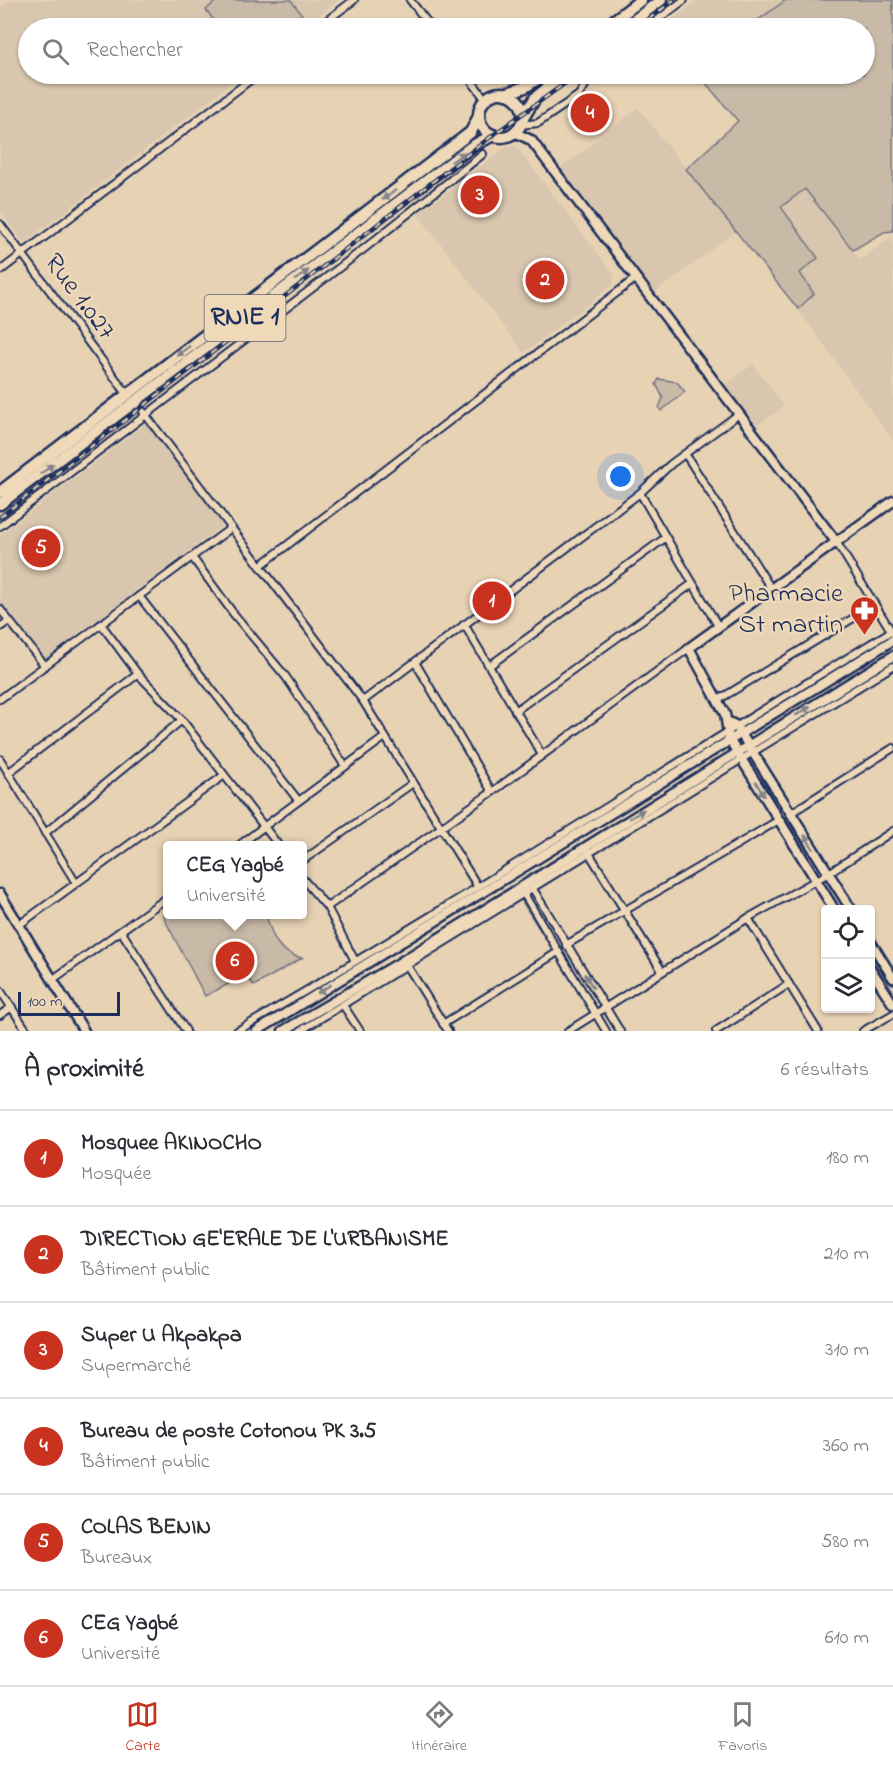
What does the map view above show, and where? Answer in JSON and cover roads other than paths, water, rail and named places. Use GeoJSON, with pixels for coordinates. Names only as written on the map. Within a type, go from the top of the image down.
{"type":"FeatureCollection","features":[{"type":"Feature","properties":{"kind":"highway"},"geometry":{"type":"LineString","coordinates":[[617,18],[641,0]]}},
{"type":"Feature","properties":{"kind":"highway"},"geometry":{"type":"LineString","coordinates":[[637,18],[661,0]]}},
{"type":"Feature","properties":{"kind":"highway"},"geometry":{"type":"LineString","coordinates":[[486,100],[530,84]]}},
{"type":"Feature","properties":{"kind":"highway"},"geometry":{"type":"LineString","coordinates":[[519,126],[535,98],[552,84]]}},
{"type":"Feature","properties":{"kind":"highway"},"geometry":{"type":"LineString","coordinates":[[505,94],[518,102],[522,111],[519,126]]}},
{"type":"Feature","properties":{"kind":"highway","name":"RNIE 1"},"geometry":{"type":"LineString","coordinates":[[0,504],[131,398],[471,132],[486,100]]}},
{"type":"Feature","properties":{"kind":"highway"},"geometry":{"type":"LineString","coordinates":[[479,116],[483,128],[492,135]]}},
{"type":"Feature","properties":{"kind":"highway","name":"RNIE 1"},"geometry":{"type":"LineString","coordinates":[[0,492],[471,147],[492,135],[503,137],[519,126]]}},
{"type":"Feature","properties":{"kind":"street"},"geometry":{"type":"LineString","coordinates":[[330,18],[354,0]]}},
{"type":"Feature","properties":{"kind":"street"},"geometry":{"type":"LineString","coordinates":[[410,0],[424,18]]}},
{"type":"Feature","properties":{"kind":"street"},"geometry":{"type":"LineString","coordinates":[[660,18],[684,0]]}},
{"type":"Feature","properties":{"kind":"street"},"geometry":{"type":"LineString","coordinates":[[0,271],[245,84]]}},
{"type":"Feature","properties":{"kind":"street"},"geometry":{"type":"LineString","coordinates":[[474,84],[486,100]]}},
{"type":"Feature","properties":{"kind":"street"},"geometry":{"type":"LineString","coordinates":[[519,126],[538,123],[579,95],[586,84]]}},
{"type":"Feature","properties":{"kind":"street"},"geometry":{"type":"LineString","coordinates":[[257,1031],[728,735],[734,726],[893,634],[837,543],[519,126]]}},
{"type":"Feature","properties":{"kind":"street"},"geometry":{"type":"LineString","coordinates":[[0,526],[347,262],[483,154]]}},
{"type":"Feature","properties":{"kind":"street","name":"Rue 1.027"},"geometry":{"type":"LineString","coordinates":[[0,224],[21,255],[363,701],[478,887]]}},
{"type":"Feature","properties":{"kind":"street"},"geometry":{"type":"LineString","coordinates":[[260,566],[636,278]]}},
{"type":"Feature","properties":{"kind":"street"},"geometry":{"type":"LineString","coordinates":[[363,701],[640,493],[671,464],[739,414]]}},
{"type":"Feature","properties":{"kind":"street"},"geometry":{"type":"LineString","coordinates":[[686,455],[772,590]]}},
{"type":"Feature","properties":{"kind":"street"},"geometry":{"type":"LineString","coordinates":[[640,493],[718,626]]}},
{"type":"Feature","properties":{"kind":"street"},"geometry":{"type":"LineString","coordinates":[[327,907],[492,792],[718,626],[892,503]]}},
{"type":"Feature","properties":{"kind":"street"},"geometry":{"type":"LineString","coordinates":[[0,699],[231,528]]}},
{"type":"Feature","properties":{"kind":"street"},"geometry":{"type":"LineString","coordinates":[[489,666],[665,538]]}},
{"type":"Feature","properties":{"kind":"street"},"geometry":{"type":"LineString","coordinates":[[192,557],[233,614],[286,677],[345,766]]}},
{"type":"Feature","properties":{"kind":"street"},"geometry":{"type":"LineString","coordinates":[[515,711],[692,584]]}},
{"type":"Feature","properties":{"kind":"street"},"geometry":{"type":"LineString","coordinates":[[139,596],[298,800]]}},
{"type":"Feature","properties":{"kind":"street"},"geometry":{"type":"LineString","coordinates":[[718,700],[875,605]]}},
{"type":"Feature","properties":{"kind":"street"},"geometry":{"type":"LineString","coordinates":[[0,609],[45,666]]}},
{"type":"Feature","properties":{"kind":"street"},"geometry":{"type":"LineString","coordinates":[[0,627],[9,621]]}},
{"type":"Feature","properties":{"kind":"street"},"geometry":{"type":"LineString","coordinates":[[101,624],[138,674],[182,720],[223,776],[276,841]]}},
{"type":"Feature","properties":{"kind":"street"},"geometry":{"type":"LineString","coordinates":[[464,624],[542,755]]}},
{"type":"Feature","properties":{"kind":"street"},"geometry":{"type":"LineString","coordinates":[[689,648],[734,726],[848,905]]}},
{"type":"Feature","properties":{"kind":"street"},"geometry":{"type":"LineString","coordinates":[[300,1031],[533,889],[893,656]]}},
{"type":"Feature","properties":{"kind":"street"},"geometry":{"type":"LineString","coordinates":[[415,662],[492,792]]}},
{"type":"Feature","properties":{"kind":"street"},"geometry":{"type":"LineString","coordinates":[[750,748],[893,666]]}},
{"type":"Feature","properties":{"kind":"street"},"geometry":{"type":"LineString","coordinates":[[8,773],[138,674]]}},
{"type":"Feature","properties":{"kind":"street"},"geometry":{"type":"LineString","coordinates":[[45,833],[182,720]]}},
{"type":"Feature","properties":{"kind":"street"},"geometry":{"type":"LineString","coordinates":[[237,1031],[728,735],[734,726]]}},
{"type":"Feature","properties":{"kind":"street"},"geometry":{"type":"LineString","coordinates":[[728,735],[831,905]]}},
{"type":"Feature","properties":{"kind":"street"},"geometry":{"type":"LineString","coordinates":[[244,841],[385,737]]}},
{"type":"Feature","properties":{"kind":"street"},"geometry":{"type":"LineString","coordinates":[[790,813],[893,748]]}},
{"type":"Feature","properties":{"kind":"street"},"geometry":{"type":"LineString","coordinates":[[283,1031],[399,963],[739,755]]}},
{"type":"Feature","properties":{"kind":"street"},"geometry":{"type":"LineString","coordinates":[[0,759],[76,883]]}},
{"type":"Feature","properties":{"kind":"street"},"geometry":{"type":"LineString","coordinates":[[19,925],[223,776]]}},
{"type":"Feature","properties":{"kind":"street"},"geometry":{"type":"LineString","coordinates":[[307,858],[413,783]]}},
{"type":"Feature","properties":{"kind":"street"},"geometry":{"type":"LineString","coordinates":[[567,945],[623,909],[778,820]]}},
{"type":"Feature","properties":{"kind":"street"},"geometry":{"type":"LineString","coordinates":[[568,1031],[748,918],[892,834]]}},
{"type":"Feature","properties":{"kind":"street"},"geometry":{"type":"LineString","coordinates":[[589,853],[662,971]]}},
{"type":"Feature","properties":{"kind":"street"},"geometry":{"type":"LineString","coordinates":[[307,883],[327,907],[355,961]]}},
{"type":"Feature","properties":{"kind":"street"},"geometry":{"type":"LineString","coordinates":[[533,889],[620,1031]]}},
{"type":"Feature","properties":{"kind":"street"},"geometry":{"type":"LineString","coordinates":[[0,894],[84,1031]]}},
{"type":"Feature","properties":{"kind":"street"},"geometry":{"type":"LineString","coordinates":[[524,894],[606,1031]]}},
{"type":"Feature","properties":{"kind":"street"},"geometry":{"type":"LineString","coordinates":[[52,980],[163,901]]}},
{"type":"Feature","properties":{"kind":"street"},"geometry":{"type":"LineString","coordinates":[[748,918],[818,1031]]}},
{"type":"Feature","properties":{"kind":"street"},"geometry":{"type":"LineString","coordinates":[[121,931],[186,1031]]}},
{"type":"Feature","properties":{"kind":"street"},"geometry":{"type":"LineString","coordinates":[[875,949],[893,978]]}},
{"type":"Feature","properties":{"kind":"street"},"geometry":{"type":"LineString","coordinates":[[443,1024],[558,952]]}},
{"type":"Feature","properties":{"kind":"street"},"geometry":{"type":"LineString","coordinates":[[408,967],[448,1031]]}},
{"type":"Feature","properties":{"kind":"street"},"geometry":{"type":"LineString","coordinates":[[875,976],[893,1004]]}},
{"type":"Feature","properties":{"kind":"street"},"geometry":{"type":"LineString","coordinates":[[716,1031],[789,984]]}},
{"type":"Feature","properties":{"kind":"street"},"geometry":{"type":"LineString","coordinates":[[0,990],[27,1031]]}},
{"type":"Feature","properties":{"kind":"street"},"geometry":{"type":"LineString","coordinates":[[343,1005],[360,1031]]}},
{"type":"Feature","properties":{"kind":"street"},"geometry":{"type":"LineString","coordinates":[[0,1015],[12,1007]]}},
{"type":"Feature","properties":{"kind":"street"},"geometry":{"type":"LineString","coordinates":[[863,1031],[893,1014]]}},
{"type":"Feature","properties":{"kind":"waterway"},"geometry":{"type":"LineString","coordinates":[[761,778],[781,812]]}},
{"type":"Feature","properties":{"kind":"waterway"},"geometry":{"type":"LineString","coordinates":[[785,817],[821,872]]}},
{"type":"Feature","properties":{"kind":"waterway"},"geometry":{"type":"LineString","coordinates":[[826,880],[842,905]]}},
{"type":"Feature","properties":{"kind":"waterway"},"geometry":{"type":"LineString","coordinates":[[519,896],[589,1008]]}},
{"type":"Feature","properties":{"kind":"waterway"},"geometry":{"type":"LineString","coordinates":[[873,959],[893,991]]}},
{"type":"Feature","properties":{"kind":"railway"},"geometry":{"type":"LineString","coordinates":[[650,18],[674,0]]}},
{"type":"Feature","properties":{"kind":"railway"},"geometry":{"type":"LineString","coordinates":[[0,517],[493,135],[564,84]]}},
{"type":"Feature","properties":{"kind":"place","name":"Bureau de poste Cotonou PK 3.5"},"geometry":{"type":"Point","coordinates":[590,113]}},
{"type":"Feature","properties":{"kind":"place","name":"Super U Akpakpa"},"geometry":{"type":"Point","coordinates":[480,195]}},
{"type":"Feature","properties":{"kind":"place","name":"DIRECTION GE'ERALE DE L'URBANISME"},"geometry":{"type":"Point","coordinates":[545,280]}},
{"type":"Feature","properties":{"kind":"place","name":"COLAS BENIN"},"geometry":{"type":"Point","coordinates":[41,548]}},
{"type":"Feature","properties":{"kind":"place","name":"Mosquee AKINOCHO"},"geometry":{"type":"Point","coordinates":[492,601]}},
{"type":"Feature","properties":{"kind":"place","name":"Pharmacie St martin"},"geometry":{"type":"Point","coordinates":[864,636]}},
{"type":"Feature","properties":{"kind":"place","name":"CEG Yagbé"},"geometry":{"type":"Point","coordinates":[235,961]}}]}
